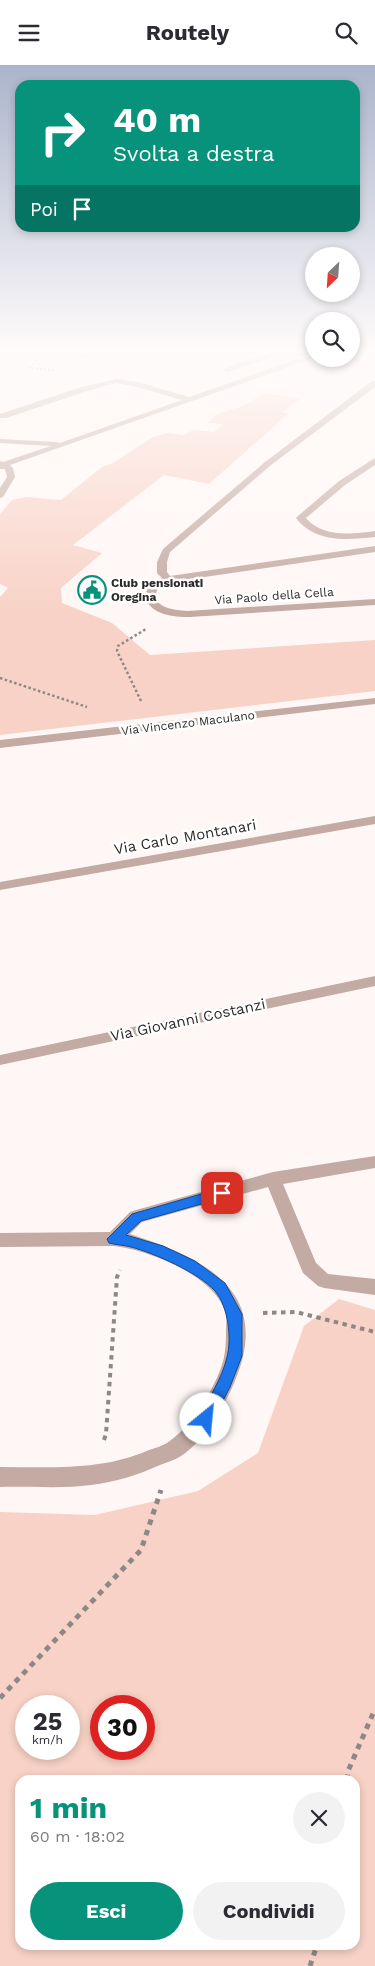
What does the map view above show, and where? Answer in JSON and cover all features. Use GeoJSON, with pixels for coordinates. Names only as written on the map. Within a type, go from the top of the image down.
{"type":"FeatureCollection","features":[{"type":"Feature","properties":{"kind":"street"},"geometry":{"type":"LineString","coordinates":[[1,465],[84,437]]}},
{"type":"Feature","properties":{"kind":"street"},"geometry":{"type":"LineString","coordinates":[[168,579],[162,573],[162,561],[166,551],[246,481],[302,437]]}},
{"type":"Feature","properties":{"kind":"street"},"geometry":{"type":"LineString","coordinates":[[0,441],[63,444]]}},
{"type":"Feature","properties":{"kind":"street"},"geometry":{"type":"LineString","coordinates":[[375,461],[342,483],[301,518],[306,525],[322,533],[346,536],[375,534]]}},
{"type":"Feature","properties":{"kind":"street"},"geometry":{"type":"LineString","coordinates":[[0,495],[12,477],[11,471],[1,465]]}},
{"type":"Feature","properties":{"kind":"street"},"geometry":{"type":"LineString","coordinates":[[342,483],[369,476]]}},
{"type":"Feature","properties":{"kind":"street","name":"Via Paolo della Cella"},"geometry":{"type":"LineString","coordinates":[[375,549],[168,579],[157,582],[152,587],[150,598],[154,604],[162,609],[175,613],[199,614],[375,602]]}},
{"type":"Feature","properties":{"kind":"street","name":"Via Vincenzo Maculano"},"geometry":{"type":"LineString","coordinates":[[0,744],[375,701]]}},
{"type":"Feature","properties":{"kind":"street","name":"Via Carlo Montanari"},"geometry":{"type":"LineString","coordinates":[[0,885],[375,820]]}},
{"type":"Feature","properties":{"kind":"street","name":"Via Giovanni Costanzi"},"geometry":{"type":"LineString","coordinates":[[0,1060],[375,981]]}},
{"type":"Feature","properties":{"kind":"street"},"geometry":{"type":"LineString","coordinates":[[114,1239],[136,1217],[273,1179],[375,1162]]}},
{"type":"Feature","properties":{"kind":"street"},"geometry":{"type":"LineString","coordinates":[[273,1179],[309,1269],[324,1281],[375,1287]]}},
{"type":"Feature","properties":{"kind":"street"},"geometry":{"type":"LineString","coordinates":[[0,1241],[114,1239],[130,1241],[158,1250],[190,1265],[220,1287],[235,1314],[235,1356],[223,1387],[206,1419],[174,1449],[133,1467],[90,1477],[0,1477]]}},
{"type":"Feature","properties":{"kind":"path"},"geometry":{"type":"LineString","coordinates":[[142,703],[116,651],[118,646],[151,626]]}},
{"type":"Feature","properties":{"kind":"path"},"geometry":{"type":"LineString","coordinates":[[0,678],[89,707]]}},
{"type":"Feature","properties":{"kind":"path"},"geometry":{"type":"LineString","coordinates":[[90,1477],[106,1434],[117,1277]]}},
{"type":"Feature","properties":{"kind":"path"},"geometry":{"type":"LineString","coordinates":[[235,1314],[296,1312],[375,1332]]}},
{"type":"Feature","properties":{"kind":"path"},"geometry":{"type":"LineString","coordinates":[[0,1698],[141,1550],[174,1449]]}},
{"type":"Feature","properties":{"kind":"path"},"geometry":{"type":"LineString","coordinates":[[348,1775],[375,1709]]}},
{"type":"Feature","properties":{"kind":"path"},"geometry":{"type":"LineString","coordinates":[[310,1966],[315,1950]]}},
{"type":"Feature","properties":{"kind":"shaded area"},"geometry":{"type":"Polygon","coordinates":[[[262,437],[209,484],[164,475],[73,545],[102,553],[61,588],[62,603],[112,623],[150,655],[375,640],[375,691],[0,735],[0,597],[8,588],[0,584],[0,514],[12,500],[26,497],[61,500],[102,467],[113,463],[151,438],[262,437]]]}},
{"type":"Feature","properties":{"kind":"shaded area"},"geometry":{"type":"Polygon","coordinates":[[[339,1299],[375,1310],[375,1966],[0,1966],[0,1512],[95,1515],[198,1491],[258,1453],[304,1326],[339,1299]]]}},
{"type":"Feature","properties":{"kind":"place","name":"Club pensionati Oregina"},"geometry":{"type":"Point","coordinates":[92,590]}},
{"type":"Feature","properties":{"kind":"route"},"geometry":{"type":"LineString","coordinates":[[206,1419],[223,1387],[235,1356],[235,1314],[220,1287],[190,1265],[158,1250],[130,1241],[114,1239],[136,1217],[222,1193]]}}]}
